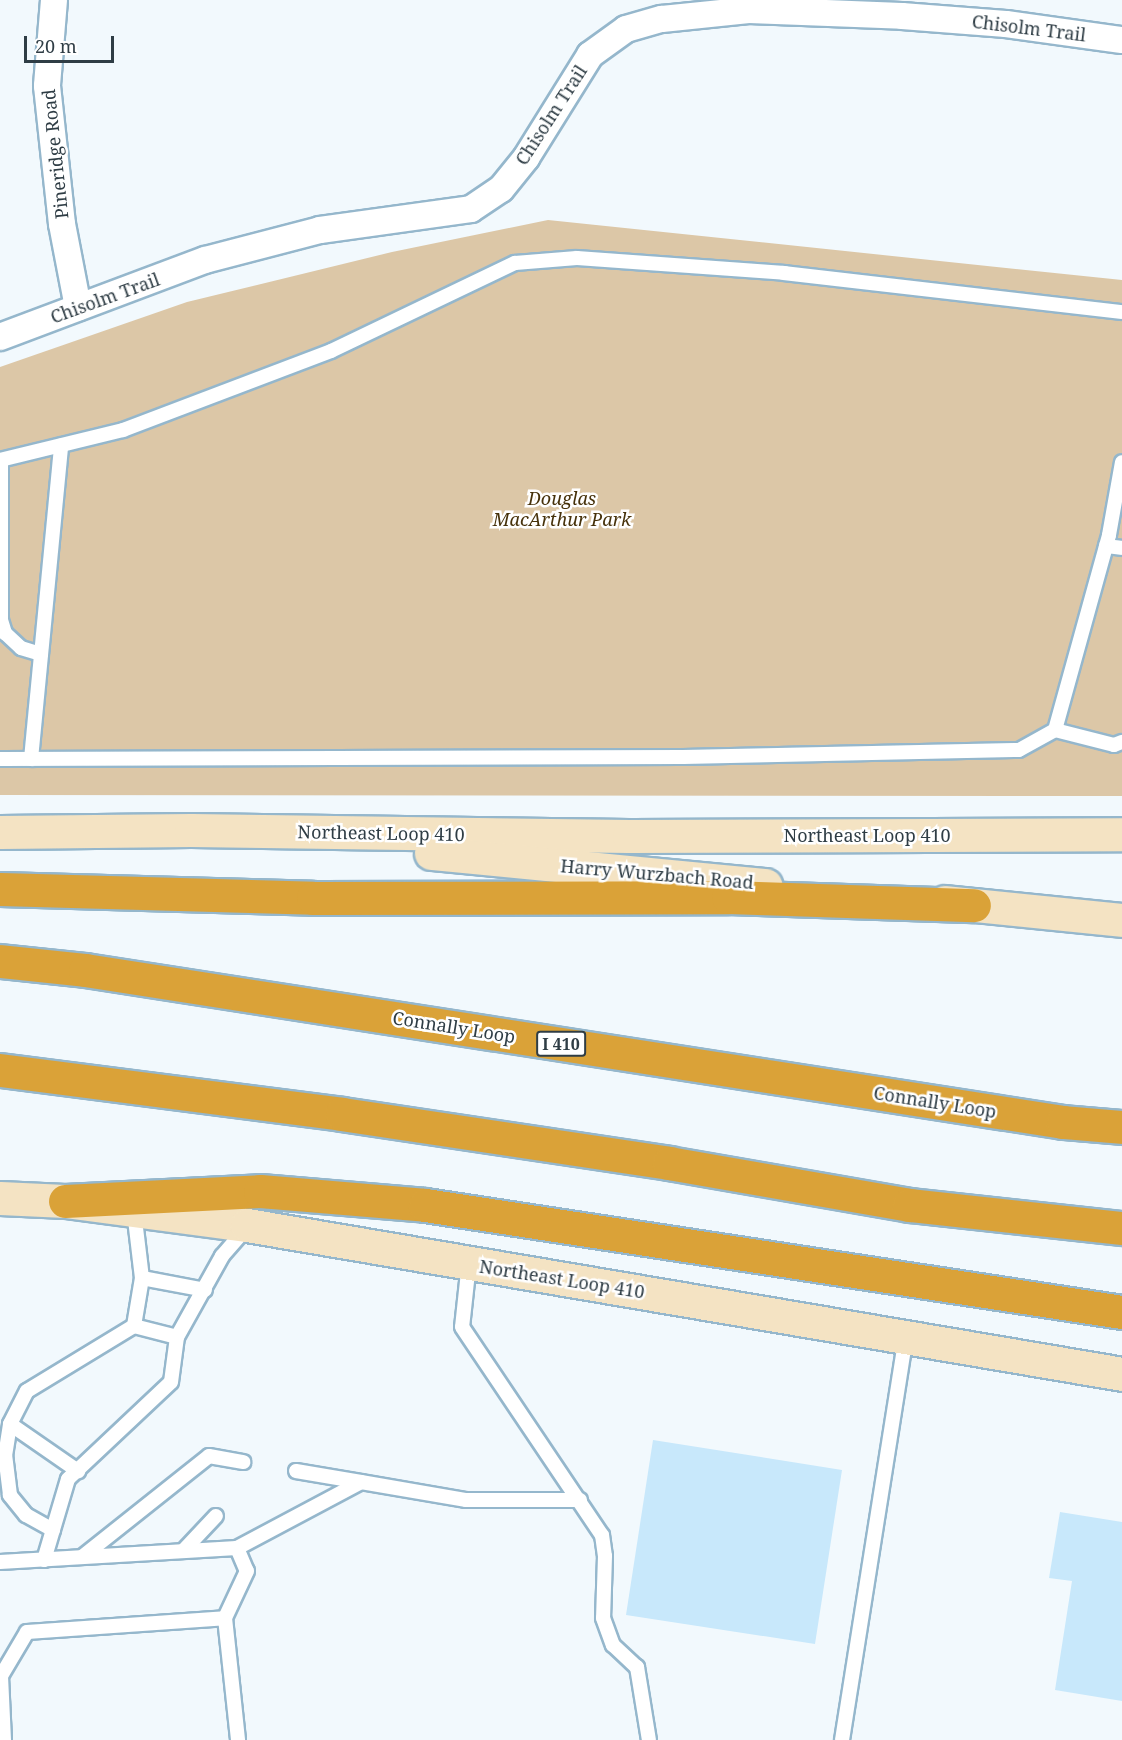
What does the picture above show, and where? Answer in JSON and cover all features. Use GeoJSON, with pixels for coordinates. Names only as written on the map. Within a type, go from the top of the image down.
{"type":"FeatureCollection","features":[{"type":"Feature","properties":{"kind":"highway"},"geometry":{"type":"LineString","coordinates":[[0,889],[313,898],[728,897],[974,905]]}},
{"type":"Feature","properties":{"kind":"highway","name":"Connally Loop"},"geometry":{"type":"LineString","coordinates":[[0,961],[85,970],[1063,1122],[1122,1127]]}},
{"type":"Feature","properties":{"kind":"highway"},"geometry":{"type":"LineString","coordinates":[[0,1070],[342,1114],[669,1163],[909,1205],[1122,1228]]}},
{"type":"Feature","properties":{"kind":"highway"},"geometry":{"type":"LineString","coordinates":[[65,1201],[260,1191],[425,1205],[1122,1312]]}},
{"type":"Feature","properties":{"kind":"main road","name":"Northeast Loop 410"},"geometry":{"type":"LineString","coordinates":[[0,832],[191,830],[629,836],[1122,834]]}},
{"type":"Feature","properties":{"kind":"main road","name":"Harry Wurzbach Road"},"geometry":{"type":"LineString","coordinates":[[191,830],[1122,920]]}},
{"type":"Feature","properties":{"kind":"main road","name":"Northeast Loop 410"},"geometry":{"type":"LineString","coordinates":[[0,1198],[65,1201],[247,1226],[1122,1374]]}},
{"type":"Feature","properties":{"kind":"street","name":"Pineridge Road"},"geometry":{"type":"LineString","coordinates":[[54,0],[47,86],[62,224],[78,307]]}},
{"type":"Feature","properties":{"kind":"street","name":"Chisolm Trail"},"geometry":{"type":"LineString","coordinates":[[0,337],[205,260],[320,230],[471,209],[501,189],[526,158],[590,55],[626,29],[663,19],[749,10],[902,16],[1006,24],[1122,40]]}},
{"type":"Feature","properties":{"kind":"lane"},"geometry":{"type":"LineString","coordinates":[[41,654],[21,648],[5,633],[1,620],[1,460],[123,430],[331,351],[515,263],[577,258],[784,273],[1122,312]]}},
{"type":"Feature","properties":{"kind":"lane"},"geometry":{"type":"LineString","coordinates":[[31,759],[61,445]]}},
{"type":"Feature","properties":{"kind":"lane"},"geometry":{"type":"LineString","coordinates":[[1054,730],[1106,546],[1122,462]]}},
{"type":"Feature","properties":{"kind":"lane"},"geometry":{"type":"LineString","coordinates":[[1106,546],[1122,548]]}},
{"type":"Feature","properties":{"kind":"lane"},"geometry":{"type":"LineString","coordinates":[[0,759],[683,757],[1018,750],[1054,730],[1114,746],[1122,742]]}},
{"type":"Feature","properties":{"kind":"lane"},"geometry":{"type":"LineString","coordinates":[[134,1211],[142,1278],[134,1326]]}},
{"type":"Feature","properties":{"kind":"lane"},"geometry":{"type":"LineString","coordinates":[[44,1560],[68,1479],[171,1382],[177,1337],[222,1256],[247,1226]]}},
{"type":"Feature","properties":{"kind":"lane"},"geometry":{"type":"LineString","coordinates":[[469,1263],[462,1327],[602,1535],[605,1556],[603,1618],[614,1645],[637,1667],[649,1740]]}},
{"type":"Feature","properties":{"kind":"lane"},"geometry":{"type":"LineString","coordinates":[[142,1278],[205,1290]]}},
{"type":"Feature","properties":{"kind":"lane"},"geometry":{"type":"LineString","coordinates":[[53,1530],[26,1515],[10,1495],[5,1456],[10,1424],[27,1391],[134,1326],[177,1337]]}},
{"type":"Feature","properties":{"kind":"lane"},"geometry":{"type":"LineString","coordinates":[[842,1740],[906,1337]]}},
{"type":"Feature","properties":{"kind":"lane"},"geometry":{"type":"LineString","coordinates":[[10,1424],[78,1471]]}},
{"type":"Feature","properties":{"kind":"lane"},"geometry":{"type":"LineString","coordinates":[[82,1557],[209,1456],[243,1462]]}},
{"type":"Feature","properties":{"kind":"lane"},"geometry":{"type":"LineString","coordinates":[[296,1471],[466,1500],[580,1500]]}},
{"type":"Feature","properties":{"kind":"lane"},"geometry":{"type":"LineString","coordinates":[[0,1562],[237,1548],[361,1482]]}},
{"type":"Feature","properties":{"kind":"lane"},"geometry":{"type":"LineString","coordinates":[[183,1551],[216,1516]]}},
{"type":"Feature","properties":{"kind":"lane"},"geometry":{"type":"LineString","coordinates":[[237,1548],[247,1570],[225,1618],[238,1740]]}},
{"type":"Feature","properties":{"kind":"lane"},"geometry":{"type":"LineString","coordinates":[[4,1740],[1,1676],[27,1632],[225,1618]]}},
{"type":"Feature","properties":{"kind":"green space","name":"Douglas MacArthur Park"},"geometry":{"type":"Polygon","coordinates":[[[548,220],[1122,280],[1122,796],[0,795],[0,367],[187,302],[392,252],[548,220]]]}},
{"type":"Feature","properties":{"kind":"building"},"geometry":{"type":"Polygon","coordinates":[[[653,1440],[842,1470],[815,1644],[626,1615],[653,1440]]]}},
{"type":"Feature","properties":{"kind":"building"},"geometry":{"type":"Polygon","coordinates":[[[1060,1512],[1122,1522],[1122,1701],[1055,1690],[1072,1581],[1049,1578],[1060,1512]]]}}]}
